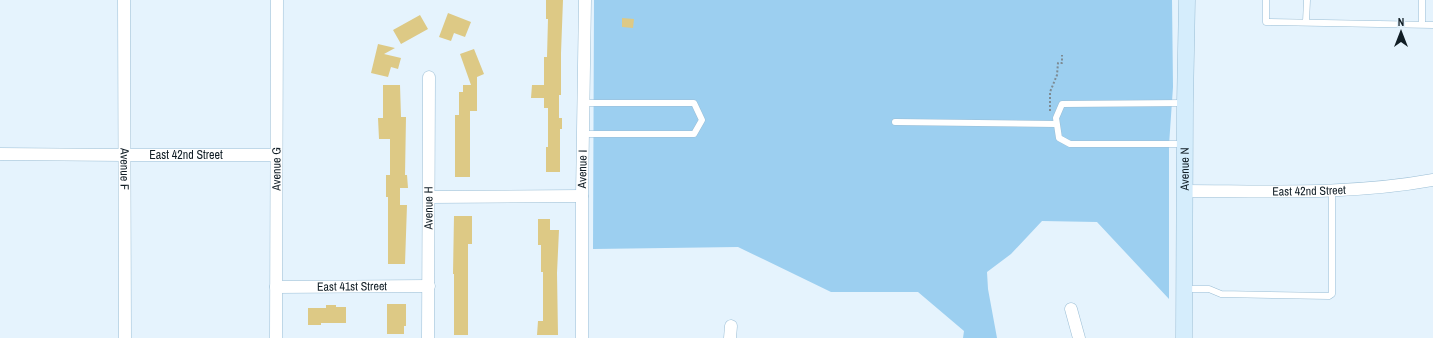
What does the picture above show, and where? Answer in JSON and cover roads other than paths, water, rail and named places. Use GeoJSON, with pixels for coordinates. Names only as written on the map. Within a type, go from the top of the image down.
{"type":"FeatureCollection","features":[{"type":"Feature","properties":{"kind":"main road","name":"Avenue N"},"geometry":{"type":"LineString","coordinates":[[1184,338],[1187,0]]}},
{"type":"Feature","properties":{"kind":"street","name":"Avenue F"},"geometry":{"type":"LineString","coordinates":[[124,0],[124,338]]}},
{"type":"Feature","properties":{"kind":"street","name":"Avenue G"},"geometry":{"type":"LineString","coordinates":[[276,338],[277,0]]}},
{"type":"Feature","properties":{"kind":"street","name":"Avenue I"},"geometry":{"type":"LineString","coordinates":[[582,338],[582,196],[585,0]]}},
{"type":"Feature","properties":{"kind":"street","name":"Avenue H"},"geometry":{"type":"LineString","coordinates":[[428,338],[430,197],[429,77]]}},
{"type":"Feature","properties":{"kind":"street","name":"East 42nd Street"},"geometry":{"type":"LineString","coordinates":[[0,154],[124,156],[276,155]]}},
{"type":"Feature","properties":{"kind":"street","name":"East 42nd Street"},"geometry":{"type":"LineString","coordinates":[[1185,191],[1332,191],[1408,185],[1433,180]]}},
{"type":"Feature","properties":{"kind":"street"},"geometry":{"type":"LineString","coordinates":[[430,197],[582,196]]}},
{"type":"Feature","properties":{"kind":"street","name":"East 41st Street"},"geometry":{"type":"LineString","coordinates":[[276,287],[429,286]]}},
{"type":"Feature","properties":{"kind":"street"},"geometry":{"type":"LineString","coordinates":[[1071,309],[1079,338]]}},
{"type":"Feature","properties":{"kind":"lane"},"geometry":{"type":"LineString","coordinates":[[1266,0],[1266,22],[1433,25]]}},
{"type":"Feature","properties":{"kind":"lane"},"geometry":{"type":"LineString","coordinates":[[1306,22],[1307,0]]}},
{"type":"Feature","properties":{"kind":"lane"},"geometry":{"type":"LineString","coordinates":[[1422,0],[1422,25]]}},
{"type":"Feature","properties":{"kind":"lane"},"geometry":{"type":"LineString","coordinates":[[583,103],[694,103],[702,120],[694,134],[583,134]]}},
{"type":"Feature","properties":{"kind":"lane"},"geometry":{"type":"LineString","coordinates":[[1185,103],[1062,104],[1056,118],[1059,138],[1070,144],[1185,144]]}},
{"type":"Feature","properties":{"kind":"lane"},"geometry":{"type":"LineString","coordinates":[[895,122],[1056,124]]}},
{"type":"Feature","properties":{"kind":"lane"},"geometry":{"type":"LineString","coordinates":[[1185,289],[1209,289],[1221,294],[1264,296],[1328,296],[1332,294],[1332,191]]}}]}
